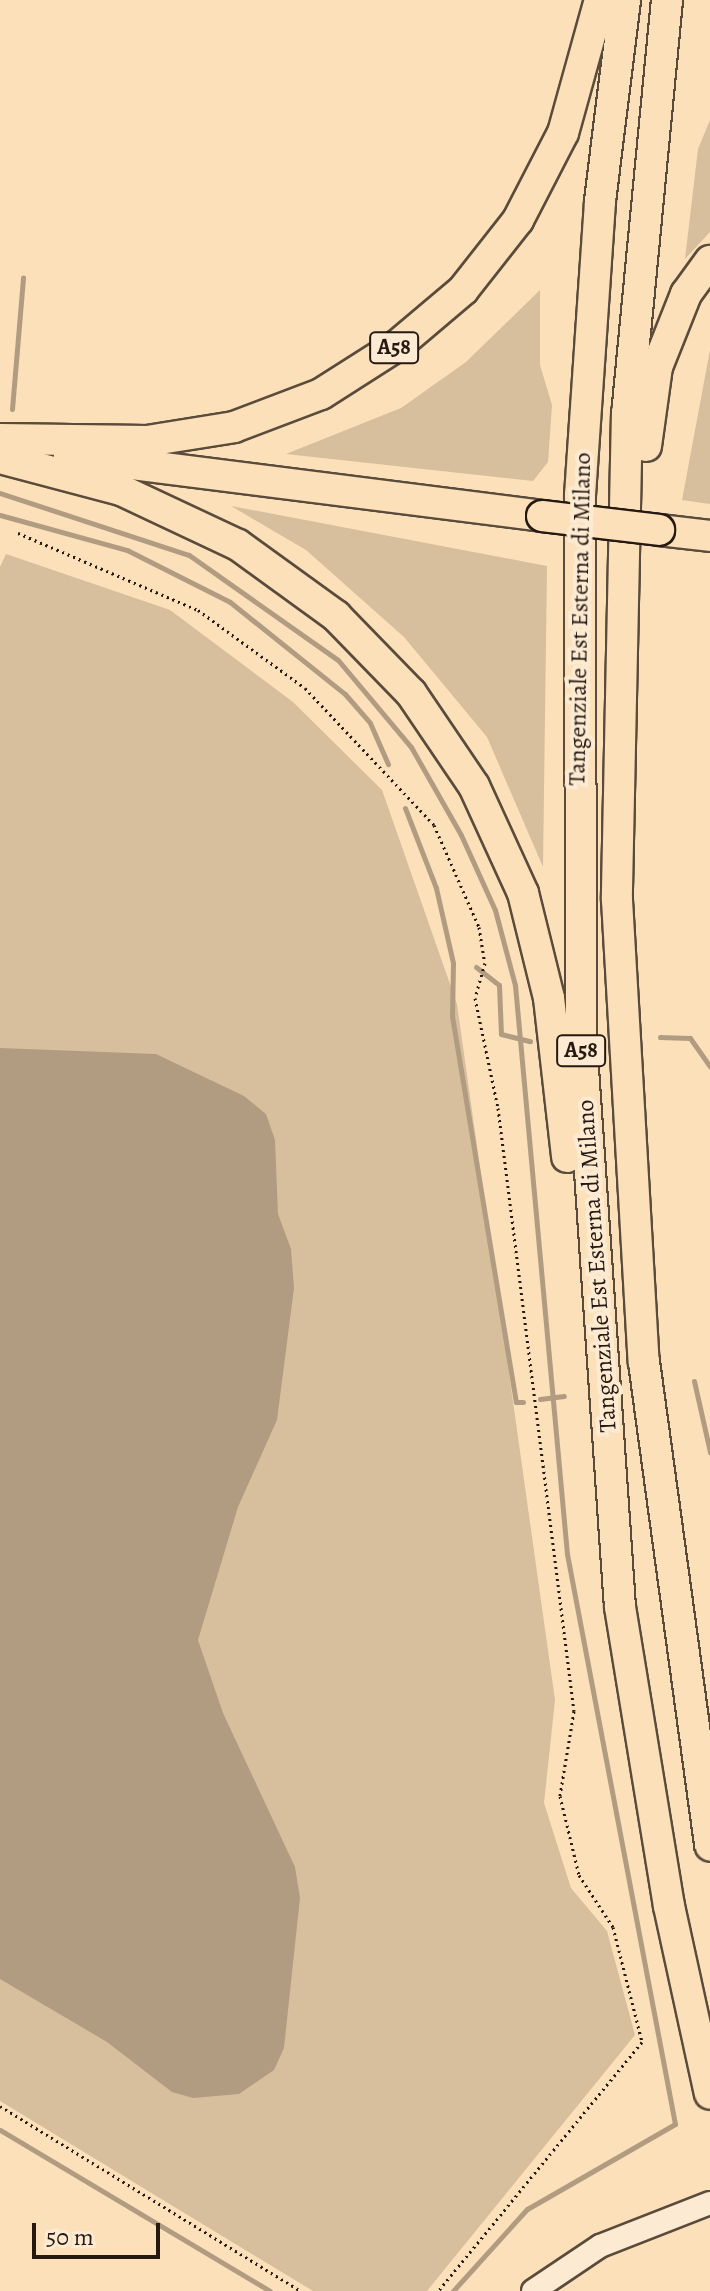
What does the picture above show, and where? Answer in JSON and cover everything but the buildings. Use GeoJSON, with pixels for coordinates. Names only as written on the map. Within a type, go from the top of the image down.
{"type":"FeatureCollection","features":[{"type":"Feature","properties":{"kind":"highway","name":"A58"},"geometry":{"type":"LineString","coordinates":[[0,439],[147,441],[234,427],[321,394],[398,345],[463,290],[526,207],[563,133],[600,0]]}},
{"type":"Feature","properties":{"kind":"highway","name":"Tangenziale Est Esterna di Milano"},"geometry":{"type":"LineString","coordinates":[[625,0],[599,218],[577,589],[577,932],[605,1399],[633,1695],[710,2094]]}},
{"type":"Feature","properties":{"kind":"highway","name":"Tangenziale Est Esterna di Milano"},"geometry":{"type":"LineString","coordinates":[[667,0],[631,353],[618,742],[623,1082],[634,1253],[710,1846]]}},
{"type":"Feature","properties":{"kind":"highway","name":"A58"},"geometry":{"type":"LineString","coordinates":[[618,742],[648,407],[671,328],[710,261]]}},
{"type":"Feature","properties":{"kind":"highway"},"geometry":{"type":"LineString","coordinates":[[0,448],[710,536]]}},
{"type":"Feature","properties":{"kind":"highway","name":"A58"},"geometry":{"type":"LineString","coordinates":[[0,458],[121,490],[238,545],[336,616],[445,739],[500,837],[538,942],[558,1066],[579,1325],[605,1399]]}},
{"type":"Feature","properties":{"kind":"street"},"geometry":{"type":"LineString","coordinates":[[533,2291],[600,2246],[704,2205]]}},
{"type":"Feature","properties":{"kind":"path"},"geometry":{"type":"LineString","coordinates":[[18,533],[198,610],[305,688],[434,825],[479,927],[485,963],[475,998],[498,1108],[574,1711],[560,1796],[579,1875],[613,1927],[642,2042],[438,2291]]}},
{"type":"Feature","properties":{"kind":"path"},"geometry":{"type":"LineString","coordinates":[[0,2106],[301,2291]]}},
{"type":"Feature","properties":{"kind":"shaded area"},"geometry":{"type":"Polygon","coordinates":[[[710,120],[710,232],[685,259],[698,149],[710,120]]]}},
{"type":"Feature","properties":{"kind":"shaded area"},"geometry":{"type":"Polygon","coordinates":[[[540,290],[540,365],[552,405],[548,462],[533,481],[286,454],[401,408],[466,362],[540,290]]]}},
{"type":"Feature","properties":{"kind":"shaded area"},"geometry":{"type":"Polygon","coordinates":[[[710,350],[710,504],[682,500],[710,350]]]}},
{"type":"Feature","properties":{"kind":"shaded area"},"geometry":{"type":"Polygon","coordinates":[[[231,506],[547,566],[543,867],[487,737],[404,637],[306,550],[231,506]]]}},
{"type":"Feature","properties":{"kind":"shaded area"},"geometry":{"type":"Polygon","coordinates":[[[6,554],[170,610],[293,702],[382,790],[457,1004],[555,1700],[544,1803],[571,1888],[607,1931],[635,2035],[427,2291],[313,2291],[0,2101],[0,567],[6,554]]]}},
{"type":"Feature","properties":{"kind":"shaded area"},"geometry":{"type":"Polygon","coordinates":[[[0,1048],[156,1054],[244,1096],[266,1114],[275,1140],[278,1214],[291,1249],[294,1288],[277,1420],[238,1507],[198,1640],[223,1713],[295,1867],[300,1898],[284,2048],[274,2070],[239,2094],[193,2098],[172,2092],[107,2042],[0,1979],[0,1048]]]}},
{"type":"Feature","properties":{"kind":"waterway"},"geometry":{"type":"LineString","coordinates":[[12,409],[23,277]]}},
{"type":"Feature","properties":{"kind":"waterway"},"geometry":{"type":"LineString","coordinates":[[0,493],[189,555],[338,660],[411,747],[461,835],[495,910],[515,985],[567,1554],[675,2124],[527,2209],[453,2291]]}},
{"type":"Feature","properties":{"kind":"waterway"},"geometry":{"type":"LineString","coordinates":[[0,515],[127,550],[230,602],[345,694],[370,723],[388,764]]}},
{"type":"Feature","properties":{"kind":"waterway"},"geometry":{"type":"LineString","coordinates":[[405,808],[436,888],[453,963],[452,1016],[516,1402],[523,1402]]}},
{"type":"Feature","properties":{"kind":"waterway"},"geometry":{"type":"LineString","coordinates":[[476,967],[499,985],[501,1034],[530,1041]]}},
{"type":"Feature","properties":{"kind":"waterway"},"geometry":{"type":"LineString","coordinates":[[660,1037],[690,1038],[710,1067]]}},
{"type":"Feature","properties":{"kind":"waterway"},"geometry":{"type":"LineString","coordinates":[[694,1381],[710,1452]]}},
{"type":"Feature","properties":{"kind":"waterway"},"geometry":{"type":"LineString","coordinates":[[540,1399],[564,1396]]}},
{"type":"Feature","properties":{"kind":"waterway"},"geometry":{"type":"LineString","coordinates":[[0,2130],[270,2291]]}}]}
